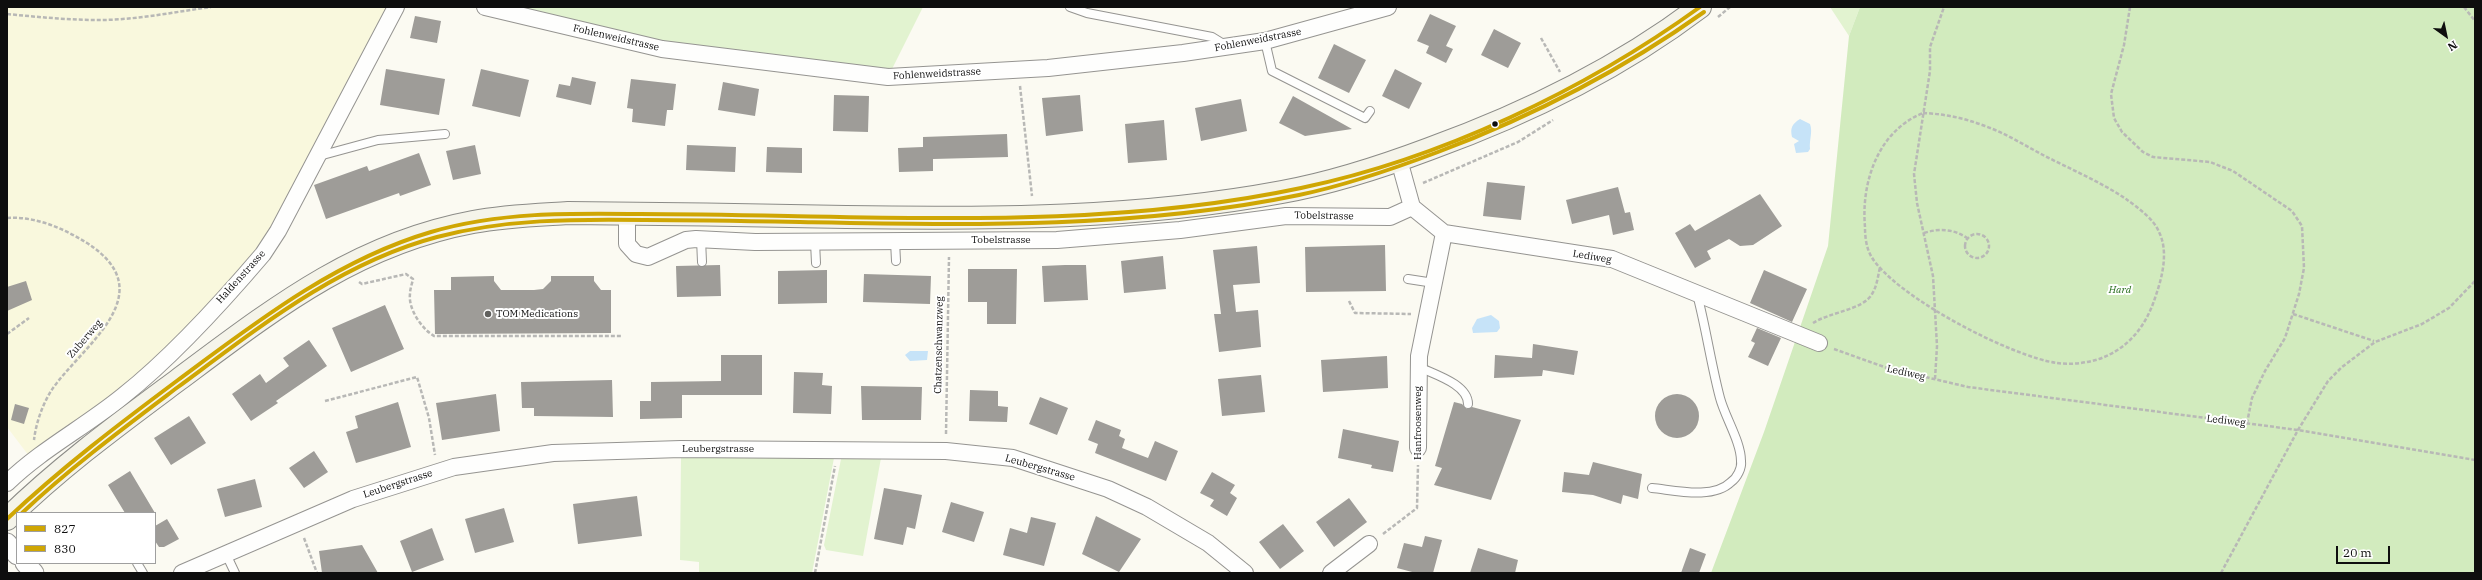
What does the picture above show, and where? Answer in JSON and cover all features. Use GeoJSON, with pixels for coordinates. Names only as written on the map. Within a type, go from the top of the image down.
{"type":"FeatureCollection","features":[{"type":"Feature","properties":{"kind":"main road"},"geometry":{"type":"LineString","coordinates":[[7,519],[39,488],[91,445],[271,311],[335,271],[380,249],[426,234],[473,222],[521,215],[568,213],[951,218],[1034,216],[1170,208],[1284,192],[1349,176],[1399,160],[1495,124],[1596,76],[1638,51],[1700,7]]}},
{"type":"Feature","properties":{"kind":"street","name":"Haldenstrasse"},"geometry":{"type":"LineString","coordinates":[[7,483],[32,460],[99,414],[144,379],[245,275],[278,231],[396,7]]}},
{"type":"Feature","properties":{"kind":"street","name":"Fohlenweidstrasse"},"geometry":{"type":"LineString","coordinates":[[485,7],[662,49],[888,78],[1048,68],[1228,47],[1265,41],[1388,7]]}},
{"type":"Feature","properties":{"kind":"street"},"geometry":{"type":"LineString","coordinates":[[1399,160],[1412,207]]}},
{"type":"Feature","properties":{"kind":"street","name":"Lediweg"},"geometry":{"type":"LineString","coordinates":[[1412,207],[1444,233],[1612,260],[1819,343]]}},
{"type":"Feature","properties":{"kind":"street","name":"Tobelstrasse"},"geometry":{"type":"LineString","coordinates":[[626,214],[627,244],[631,250],[641,257],[656,255],[686,240],[701,239],[755,242],[1034,240],[1121,236],[1286,216],[1390,216],[1412,207]]}},
{"type":"Feature","properties":{"kind":"street","name":"Hanfroosenweg"},"geometry":{"type":"LineString","coordinates":[[1418,448],[1419,356],[1444,233]]}},
{"type":"Feature","properties":{"kind":"street","name":"Leubergstrasse"},"geometry":{"type":"LineString","coordinates":[[182,573],[353,499],[438,472],[500,459],[553,453],[681,449],[946,451],[1013,458],[1108,489],[1148,507],[1188,531],[1228,558],[1246,573]]}},
{"type":"Feature","properties":{"kind":"street"},"geometry":{"type":"LineString","coordinates":[[7,543],[16,554]]}},
{"type":"Feature","properties":{"kind":"street"},"geometry":{"type":"LineString","coordinates":[[1333,573],[1369,544]]}},
{"type":"Feature","properties":{"kind":"street"},"geometry":{"type":"LineString","coordinates":[[26,564],[34,573]]}},
{"type":"Feature","properties":{"kind":"lane"},"geometry":{"type":"LineString","coordinates":[[1070,7],[1087,13],[1212,37],[1228,47]]}},
{"type":"Feature","properties":{"kind":"lane"},"geometry":{"type":"LineString","coordinates":[[1265,41],[1272,71],[1365,118],[1370,111]]}},
{"type":"Feature","properties":{"kind":"lane"},"geometry":{"type":"LineString","coordinates":[[318,157],[378,140],[445,134]]}},
{"type":"Feature","properties":{"kind":"lane"},"geometry":{"type":"LineString","coordinates":[[701,239],[702,262]]}},
{"type":"Feature","properties":{"kind":"lane"},"geometry":{"type":"LineString","coordinates":[[895,241],[896,261]]}},
{"type":"Feature","properties":{"kind":"lane"},"geometry":{"type":"LineString","coordinates":[[815,242],[816,263]]}},
{"type":"Feature","properties":{"kind":"lane"},"geometry":{"type":"LineString","coordinates":[[1408,279],[1434,283]]}},
{"type":"Feature","properties":{"kind":"lane"},"geometry":{"type":"LineString","coordinates":[[1652,488],[1701,492],[1720,489],[1732,482],[1739,472],[1742,462],[1740,450],[1720,398],[1697,293]]}},
{"type":"Feature","properties":{"kind":"lane"},"geometry":{"type":"LineString","coordinates":[[1419,367],[1460,388],[1466,395],[1468,404]]}},
{"type":"Feature","properties":{"kind":"lane"},"geometry":{"type":"LineString","coordinates":[[226,554],[235,573]]}},
{"type":"Feature","properties":{"kind":"lane"},"geometry":{"type":"LineString","coordinates":[[138,564],[143,573]]}},
{"type":"Feature","properties":{"kind":"path"},"geometry":{"type":"LineString","coordinates":[[7,14],[51,19],[100,20],[140,17],[211,7]]}},
{"type":"Feature","properties":{"kind":"path"},"geometry":{"type":"LineString","coordinates":[[1935,379],[1937,350],[1936,310],[1931,260],[1914,185],[1915,162],[1930,71],[1930,47],[1944,7]]}},
{"type":"Feature","properties":{"kind":"path"},"geometry":{"type":"LineString","coordinates":[[2130,7],[2124,45],[2111,94],[2112,110],[2117,124],[2126,137],[2148,155],[2159,158],[2210,162],[2226,168],[2292,211],[2302,226],[2304,261],[2303,276],[2293,314],[2283,342],[2265,371],[2252,398],[2247,424]]}},
{"type":"Feature","properties":{"kind":"path"},"geometry":{"type":"LineString","coordinates":[[2464,7],[2475,21]]}},
{"type":"Feature","properties":{"kind":"path"},"geometry":{"type":"LineString","coordinates":[[1541,38],[1560,72]]}},
{"type":"Feature","properties":{"kind":"path"},"geometry":{"type":"LineString","coordinates":[[1020,87],[1032,194]]}},
{"type":"Feature","properties":{"kind":"path"},"geometry":{"type":"LineString","coordinates":[[1923,113],[1949,114],[1988,127],[2125,199],[2155,224],[2162,240],[2164,250],[2158,291],[2142,326],[2124,346],[2092,361],[2068,364],[2043,360],[1993,341],[1936,310],[1880,267],[1871,256],[1866,243],[1864,211],[1867,183],[1877,156],[1887,141],[1913,117],[1923,113]]}},
{"type":"Feature","properties":{"kind":"path","name":"Zuberweg"},"geometry":{"type":"LineString","coordinates":[[7,218],[21,216],[35,219],[87,243],[109,263],[118,286],[117,302],[110,322],[96,341],[59,381],[44,403],[35,430],[32,460]]}},
{"type":"Feature","properties":{"kind":"path"},"geometry":{"type":"LineString","coordinates":[[1924,232],[1945,230],[1955,232],[1967,238]]}},
{"type":"Feature","properties":{"kind":"path"},"geometry":{"type":"LineString","coordinates":[[1975,233],[1984,236],[1989,244],[1987,253],[1978,258],[1969,256],[1964,248],[1967,238],[1975,233]]}},
{"type":"Feature","properties":{"kind":"path","name":"Chatzenschwanzweg"},"geometry":{"type":"LineString","coordinates":[[946,451],[949,240]]}},
{"type":"Feature","properties":{"kind":"path"},"geometry":{"type":"LineString","coordinates":[[1797,334],[1828,314],[1855,307],[1867,301],[1874,289],[1880,267]]}},
{"type":"Feature","properties":{"kind":"path"},"geometry":{"type":"LineString","coordinates":[[357,281],[362,284],[406,274],[413,279],[409,296],[415,315],[428,332],[434,336],[622,336]]}},
{"type":"Feature","properties":{"kind":"path"},"geometry":{"type":"LineString","coordinates":[[2221,573],[2298,430],[2328,381],[2342,367],[2375,342],[2436,317],[2461,298],[2475,281]]}},
{"type":"Feature","properties":{"kind":"path"},"geometry":{"type":"LineString","coordinates":[[1349,301],[1352,310],[1361,314],[1427,314]]}},
{"type":"Feature","properties":{"kind":"path"},"geometry":{"type":"LineString","coordinates":[[2293,314],[2375,342]]}},
{"type":"Feature","properties":{"kind":"path"},"geometry":{"type":"LineString","coordinates":[[7,334],[30,318]]}},
{"type":"Feature","properties":{"kind":"path","name":"Lediweg"},"geometry":{"type":"LineString","coordinates":[[1819,343],[1854,358],[1887,368],[1968,387],[2035,397],[2298,430],[2475,460]]}},
{"type":"Feature","properties":{"kind":"path"},"geometry":{"type":"LineString","coordinates":[[325,401],[417,377],[429,418],[438,472]]}},
{"type":"Feature","properties":{"kind":"path","name":"Hanfroosenweg"},"geometry":{"type":"LineString","coordinates":[[1369,544],[1418,508],[1418,448]]}},
{"type":"Feature","properties":{"kind":"path"},"geometry":{"type":"LineString","coordinates":[[815,573],[838,450]]}},
{"type":"Feature","properties":{"kind":"path"},"geometry":{"type":"LineString","coordinates":[[299,522],[317,573]]}},
{"type":"Feature","properties":{"kind":"green space"},"geometry":{"type":"Polygon","coordinates":[[[7,7],[396,7],[278,231],[163,361],[32,460],[7,427],[7,7]]]}},
{"type":"Feature","properties":{"kind":"green space"},"geometry":{"type":"Polygon","coordinates":[[[485,7],[923,7],[888,77],[662,49],[485,7]]]}},
{"type":"Feature","properties":{"kind":"green space"},"geometry":{"type":"Polygon","coordinates":[[[1830,7],[1860,7],[1849,36],[1830,7]]]}},
{"type":"Feature","properties":{"kind":"green space","name":"Hard"},"geometry":{"type":"Polygon","coordinates":[[[1860,7],[2475,7],[2475,573],[1711,573],[1764,432],[1828,246],[1849,36],[1860,7]]]}},
{"type":"Feature","properties":{"kind":"green space"},"geometry":{"type":"Polygon","coordinates":[[[681,458],[834,458],[812,573],[699,573],[699,562],[680,560],[681,458]]]}},
{"type":"Feature","properties":{"kind":"green space"},"geometry":{"type":"Polygon","coordinates":[[[881,458],[863,556],[826,550],[824,545],[841,459],[881,458]]]}},
{"type":"Feature","properties":{"kind":"water"},"geometry":{"type":"Polygon","coordinates":[[[1800,119],[1810,124],[1810,149],[1808,152],[1796,153],[1794,144],[1799,141],[1792,137],[1791,131],[1793,125],[1800,119]]]}},
{"type":"Feature","properties":{"kind":"water"},"geometry":{"type":"Polygon","coordinates":[[[1491,315],[1499,321],[1500,328],[1497,332],[1473,333],[1472,328],[1477,319],[1491,315]]]}},
{"type":"Feature","properties":{"kind":"water"},"geometry":{"type":"Polygon","coordinates":[[[910,351],[928,351],[927,360],[910,361],[905,355],[910,351]]]}},
{"type":"Feature","properties":{"kind":"building"},"geometry":{"type":"Polygon","coordinates":[[[1430,14],[1456,26],[1446,46],[1453,49],[1446,63],[1426,53],[1429,46],[1417,41],[1430,14]]]}},
{"type":"Feature","properties":{"kind":"building"},"geometry":{"type":"Polygon","coordinates":[[[415,16],[441,21],[437,43],[410,38],[415,16]]]}},
{"type":"Feature","properties":{"kind":"building"},"geometry":{"type":"Polygon","coordinates":[[[1494,29],[1521,43],[1508,68],[1481,55],[1494,29]]]}},
{"type":"Feature","properties":{"kind":"building"},"geometry":{"type":"Polygon","coordinates":[[[1334,44],[1366,60],[1349,93],[1318,78],[1334,44]]]}},
{"type":"Feature","properties":{"kind":"building"},"geometry":{"type":"Polygon","coordinates":[[[386,69],[445,79],[439,115],[380,105],[386,69]]]}},
{"type":"Feature","properties":{"kind":"building"},"geometry":{"type":"Polygon","coordinates":[[[481,69],[529,80],[520,117],[472,106],[481,69]]]}},
{"type":"Feature","properties":{"kind":"building"},"geometry":{"type":"Polygon","coordinates":[[[1395,69],[1422,83],[1409,109],[1382,96],[1395,69]]]}},
{"type":"Feature","properties":{"kind":"building"},"geometry":{"type":"Polygon","coordinates":[[[572,77],[596,82],[591,105],[556,97],[559,84],[570,86],[572,77]]]}},
{"type":"Feature","properties":{"kind":"building"},"geometry":{"type":"Polygon","coordinates":[[[631,79],[676,84],[673,110],[667,110],[665,126],[632,122],[633,109],[627,108],[631,79]]]}},
{"type":"Feature","properties":{"kind":"building"},"geometry":{"type":"Polygon","coordinates":[[[723,82],[759,89],[755,116],[718,110],[723,82]]]}},
{"type":"Feature","properties":{"kind":"building"},"geometry":{"type":"Polygon","coordinates":[[[834,95],[869,96],[868,132],[833,131],[834,95]]]}},
{"type":"Feature","properties":{"kind":"building"},"geometry":{"type":"Polygon","coordinates":[[[1080,95],[1083,131],[1046,136],[1042,98],[1080,95]]]}},
{"type":"Feature","properties":{"kind":"building"},"geometry":{"type":"Polygon","coordinates":[[[1293,96],[1352,129],[1305,136],[1279,123],[1293,96]]]}},
{"type":"Feature","properties":{"kind":"building"},"geometry":{"type":"Polygon","coordinates":[[[1241,99],[1247,131],[1201,141],[1195,108],[1241,99]]]}},
{"type":"Feature","properties":{"kind":"building"},"geometry":{"type":"Polygon","coordinates":[[[1164,120],[1167,160],[1128,163],[1125,124],[1164,120]]]}},
{"type":"Feature","properties":{"kind":"building"},"geometry":{"type":"Polygon","coordinates":[[[1007,134],[1008,157],[933,159],[933,171],[899,172],[898,148],[923,147],[923,137],[1007,134]]]}},
{"type":"Feature","properties":{"kind":"building"},"geometry":{"type":"Polygon","coordinates":[[[475,145],[481,174],[453,180],[446,151],[475,145]]]}},
{"type":"Feature","properties":{"kind":"building"},"geometry":{"type":"Polygon","coordinates":[[[687,145],[736,147],[735,172],[686,170],[687,145]]]}},
{"type":"Feature","properties":{"kind":"building"},"geometry":{"type":"Polygon","coordinates":[[[767,147],[802,148],[802,173],[766,172],[767,147]]]}},
{"type":"Feature","properties":{"kind":"building"},"geometry":{"type":"Polygon","coordinates":[[[419,153],[431,185],[400,196],[399,193],[326,219],[314,185],[367,166],[369,171],[419,153]]]}},
{"type":"Feature","properties":{"kind":"building"},"geometry":{"type":"Polygon","coordinates":[[[1487,182],[1525,186],[1521,220],[1483,216],[1487,182]]]}},
{"type":"Feature","properties":{"kind":"building"},"geometry":{"type":"Polygon","coordinates":[[[1618,187],[1625,213],[1630,212],[1634,230],[1613,235],[1609,215],[1572,224],[1566,200],[1618,187]]]}},
{"type":"Feature","properties":{"kind":"building"},"geometry":{"type":"Polygon","coordinates":[[[1760,194],[1782,226],[1753,245],[1740,246],[1729,239],[1707,251],[1711,259],[1695,268],[1675,233],[1690,224],[1695,231],[1760,194]]]}},
{"type":"Feature","properties":{"kind":"building"},"geometry":{"type":"Polygon","coordinates":[[[1385,245],[1386,291],[1306,292],[1305,247],[1385,245]]]}},
{"type":"Feature","properties":{"kind":"building"},"geometry":{"type":"Polygon","coordinates":[[[1257,246],[1260,283],[1233,285],[1236,312],[1258,310],[1261,347],[1219,352],[1214,314],[1221,314],[1213,250],[1257,246]]]}},
{"type":"Feature","properties":{"kind":"building"},"geometry":{"type":"Polygon","coordinates":[[[1163,256],[1166,289],[1124,293],[1121,261],[1163,256]]]}},
{"type":"Feature","properties":{"kind":"building"},"geometry":{"type":"Polygon","coordinates":[[[720,265],[721,296],[677,297],[676,266],[720,265]]]}},
{"type":"Feature","properties":{"kind":"building"},"geometry":{"type":"Polygon","coordinates":[[[1086,265],[1088,300],[1044,302],[1042,266],[1086,265]]]}},
{"type":"Feature","properties":{"kind":"building"},"geometry":{"type":"Polygon","coordinates":[[[968,269],[1017,269],[1016,324],[987,324],[987,302],[968,302],[968,269]]]}},
{"type":"Feature","properties":{"kind":"building"},"geometry":{"type":"Polygon","coordinates":[[[827,270],[827,303],[778,304],[778,271],[827,270]]]}},
{"type":"Feature","properties":{"kind":"building"},"geometry":{"type":"Polygon","coordinates":[[[1764,270],[1807,289],[1792,322],[1750,303],[1764,270]]]}},
{"type":"Feature","properties":{"kind":"building"},"geometry":{"type":"Polygon","coordinates":[[[864,274],[931,276],[930,304],[863,302],[864,274]]]}},
{"type":"Feature","properties":{"kind":"building"},"geometry":{"type":"Polygon","coordinates":[[[494,276],[494,281],[501,290],[534,290],[543,289],[551,281],[551,276],[594,276],[594,281],[601,290],[611,290],[611,333],[435,334],[434,290],[451,290],[451,277],[494,276]]]}},
{"type":"Feature","properties":{"kind":"building"},"geometry":{"type":"Polygon","coordinates":[[[26,281],[32,300],[7,311],[7,287],[26,281]]]}},
{"type":"Feature","properties":{"kind":"building"},"geometry":{"type":"Polygon","coordinates":[[[385,305],[404,349],[351,372],[332,328],[385,305]]]}},
{"type":"Feature","properties":{"kind":"building"},"geometry":{"type":"Polygon","coordinates":[[[1757,328],[1781,338],[1768,366],[1748,357],[1755,343],[1751,341],[1757,328]]]}},
{"type":"Feature","properties":{"kind":"building"},"geometry":{"type":"Polygon","coordinates":[[[309,340],[327,366],[276,401],[278,403],[251,421],[232,394],[260,374],[266,383],[289,366],[283,358],[309,340]]]}},
{"type":"Feature","properties":{"kind":"building"},"geometry":{"type":"Polygon","coordinates":[[[1533,344],[1578,351],[1574,375],[1543,370],[1542,376],[1494,378],[1495,355],[1532,358],[1533,344]]]}},
{"type":"Feature","properties":{"kind":"building"},"geometry":{"type":"Polygon","coordinates":[[[721,355],[762,355],[762,395],[682,395],[682,418],[640,419],[640,401],[651,401],[651,382],[721,381],[721,355]]]}},
{"type":"Feature","properties":{"kind":"building"},"geometry":{"type":"Polygon","coordinates":[[[1387,356],[1388,388],[1323,392],[1321,360],[1387,356]]]}},
{"type":"Feature","properties":{"kind":"building"},"geometry":{"type":"Polygon","coordinates":[[[794,372],[823,373],[822,385],[832,386],[831,414],[793,413],[794,372]]]}},
{"type":"Feature","properties":{"kind":"building"},"geometry":{"type":"Polygon","coordinates":[[[1261,375],[1265,412],[1222,416],[1218,379],[1261,375]]]}},
{"type":"Feature","properties":{"kind":"building"},"geometry":{"type":"Polygon","coordinates":[[[612,380],[613,417],[534,416],[534,408],[522,408],[521,382],[612,380]]]}},
{"type":"Feature","properties":{"kind":"building"},"geometry":{"type":"Polygon","coordinates":[[[861,386],[922,387],[921,420],[862,420],[861,386]]]}},
{"type":"Feature","properties":{"kind":"building"},"geometry":{"type":"Polygon","coordinates":[[[970,390],[998,391],[998,406],[1008,407],[1007,422],[969,421],[970,390]]]}},
{"type":"Feature","properties":{"kind":"building"},"geometry":{"type":"Polygon","coordinates":[[[496,394],[500,431],[442,440],[436,403],[496,394]]]}},
{"type":"Feature","properties":{"kind":"building"},"geometry":{"type":"Polygon","coordinates":[[[1677,394],[1689,398],[1695,404],[1699,416],[1695,428],[1689,434],[1677,438],[1665,434],[1659,428],[1655,416],[1659,404],[1665,398],[1677,394]]]}},
{"type":"Feature","properties":{"kind":"building"},"geometry":{"type":"Polygon","coordinates":[[[1040,397],[1068,408],[1057,435],[1029,424],[1040,397]]]}},
{"type":"Feature","properties":{"kind":"building"},"geometry":{"type":"Polygon","coordinates":[[[398,402],[411,447],[356,463],[346,432],[358,428],[355,416],[398,402]]]}},
{"type":"Feature","properties":{"kind":"building"},"geometry":{"type":"Polygon","coordinates":[[[1454,402],[1462,404],[1467,409],[1472,407],[1521,420],[1491,500],[1434,485],[1442,468],[1435,466],[1454,402]]]}},
{"type":"Feature","properties":{"kind":"building"},"geometry":{"type":"Polygon","coordinates":[[[15,404],[29,408],[24,424],[11,420],[15,404]]]}},
{"type":"Feature","properties":{"kind":"building"},"geometry":{"type":"Polygon","coordinates":[[[189,416],[206,443],[171,465],[154,438],[189,416]]]}},
{"type":"Feature","properties":{"kind":"building"},"geometry":{"type":"Polygon","coordinates":[[[1096,420],[1121,430],[1119,436],[1125,439],[1122,448],[1148,458],[1155,441],[1178,451],[1166,481],[1095,453],[1098,444],[1088,440],[1096,420]]]}},
{"type":"Feature","properties":{"kind":"building"},"geometry":{"type":"Polygon","coordinates":[[[1343,429],[1399,441],[1393,472],[1371,468],[1372,465],[1338,458],[1343,429]]]}},
{"type":"Feature","properties":{"kind":"building"},"geometry":{"type":"Polygon","coordinates":[[[314,451],[328,472],[304,488],[289,468],[314,451]]]}},
{"type":"Feature","properties":{"kind":"building"},"geometry":{"type":"Polygon","coordinates":[[[1593,462],[1642,474],[1638,499],[1623,495],[1621,504],[1593,495],[1562,492],[1564,472],[1589,475],[1593,462]]]}},
{"type":"Feature","properties":{"kind":"building"},"geometry":{"type":"Polygon","coordinates":[[[130,471],[154,512],[124,512],[108,485],[130,471]]]}},
{"type":"Feature","properties":{"kind":"building"},"geometry":{"type":"Polygon","coordinates":[[[1212,472],[1235,485],[1230,493],[1237,498],[1227,516],[1210,506],[1214,500],[1200,493],[1212,472]]]}},
{"type":"Feature","properties":{"kind":"building"},"geometry":{"type":"Polygon","coordinates":[[[255,479],[262,507],[225,517],[217,489],[255,479]]]}},
{"type":"Feature","properties":{"kind":"building"},"geometry":{"type":"Polygon","coordinates":[[[884,488],[922,495],[915,529],[907,527],[903,545],[874,539],[884,488]]]}},
{"type":"Feature","properties":{"kind":"building"},"geometry":{"type":"Polygon","coordinates":[[[637,496],[642,536],[578,544],[573,504],[637,496]]]}},
{"type":"Feature","properties":{"kind":"building"},"geometry":{"type":"Polygon","coordinates":[[[1349,498],[1367,522],[1334,547],[1316,522],[1349,498]]]}},
{"type":"Feature","properties":{"kind":"building"},"geometry":{"type":"Polygon","coordinates":[[[951,502],[984,512],[974,542],[942,532],[951,502]]]}},
{"type":"Feature","properties":{"kind":"building"},"geometry":{"type":"Polygon","coordinates":[[[504,508],[514,542],[475,553],[465,519],[504,508]]]}},
{"type":"Feature","properties":{"kind":"building"},"geometry":{"type":"Polygon","coordinates":[[[1096,516],[1141,539],[1119,572],[1082,554],[1096,516]]]}},
{"type":"Feature","properties":{"kind":"building"},"geometry":{"type":"Polygon","coordinates":[[[1031,517],[1056,523],[1044,566],[1003,555],[1010,528],[1027,533],[1031,517]]]}},
{"type":"Feature","properties":{"kind":"building"},"geometry":{"type":"Polygon","coordinates":[[[167,519],[179,539],[164,547],[159,547],[156,542],[156,525],[167,519]]]}},
{"type":"Feature","properties":{"kind":"building"},"geometry":{"type":"Polygon","coordinates":[[[1283,524],[1304,551],[1280,569],[1259,542],[1283,524]]]}},
{"type":"Feature","properties":{"kind":"building"},"geometry":{"type":"Polygon","coordinates":[[[432,528],[444,560],[412,572],[400,541],[432,528]]]}},
{"type":"Feature","properties":{"kind":"building"},"geometry":{"type":"Polygon","coordinates":[[[1425,536],[1442,540],[1433,573],[1416,573],[1397,568],[1404,543],[1422,547],[1425,536]]]}},
{"type":"Feature","properties":{"kind":"building"},"geometry":{"type":"Polygon","coordinates":[[[362,545],[378,573],[322,573],[319,551],[362,545]]]}},
{"type":"Feature","properties":{"kind":"building"},"geometry":{"type":"Polygon","coordinates":[[[1478,548],[1518,560],[1515,573],[1470,573],[1478,548]]]}},
{"type":"Feature","properties":{"kind":"building"},"geometry":{"type":"Polygon","coordinates":[[[1690,548],[1706,554],[1699,573],[1681,573],[1690,548]]]}},
{"type":"Feature","properties":{"kind":"transit line","name":"827"},"geometry":{"type":"LineString","coordinates":[[7,519],[69,464],[112,430],[207,358],[267,315],[330,276],[362,259],[396,244],[431,232],[457,225],[509,217],[535,215],[695,214],[916,218],[1045,217],[1174,208],[1238,200],[1301,188],[1353,175],[1406,159],[1458,140],[1510,118],[1560,93],[1609,66],[1656,37],[1700,7]]}},
{"type":"Feature","properties":{"kind":"transit line","name":"830"},"geometry":{"type":"LineString","coordinates":[[23,512],[79,463],[118,432],[269,320],[333,280],[366,263],[401,248],[437,237],[488,227],[540,221],[683,220],[988,224],[1113,219],[1176,214],[1238,206],[1317,191],[1370,176],[1473,138],[1576,91],[1641,54],[1704,12]]}},
{"type":"Feature","properties":{"kind":"place","name":"TOM Medications"},"geometry":{"type":"Point","coordinates":[488,314]}}]}
